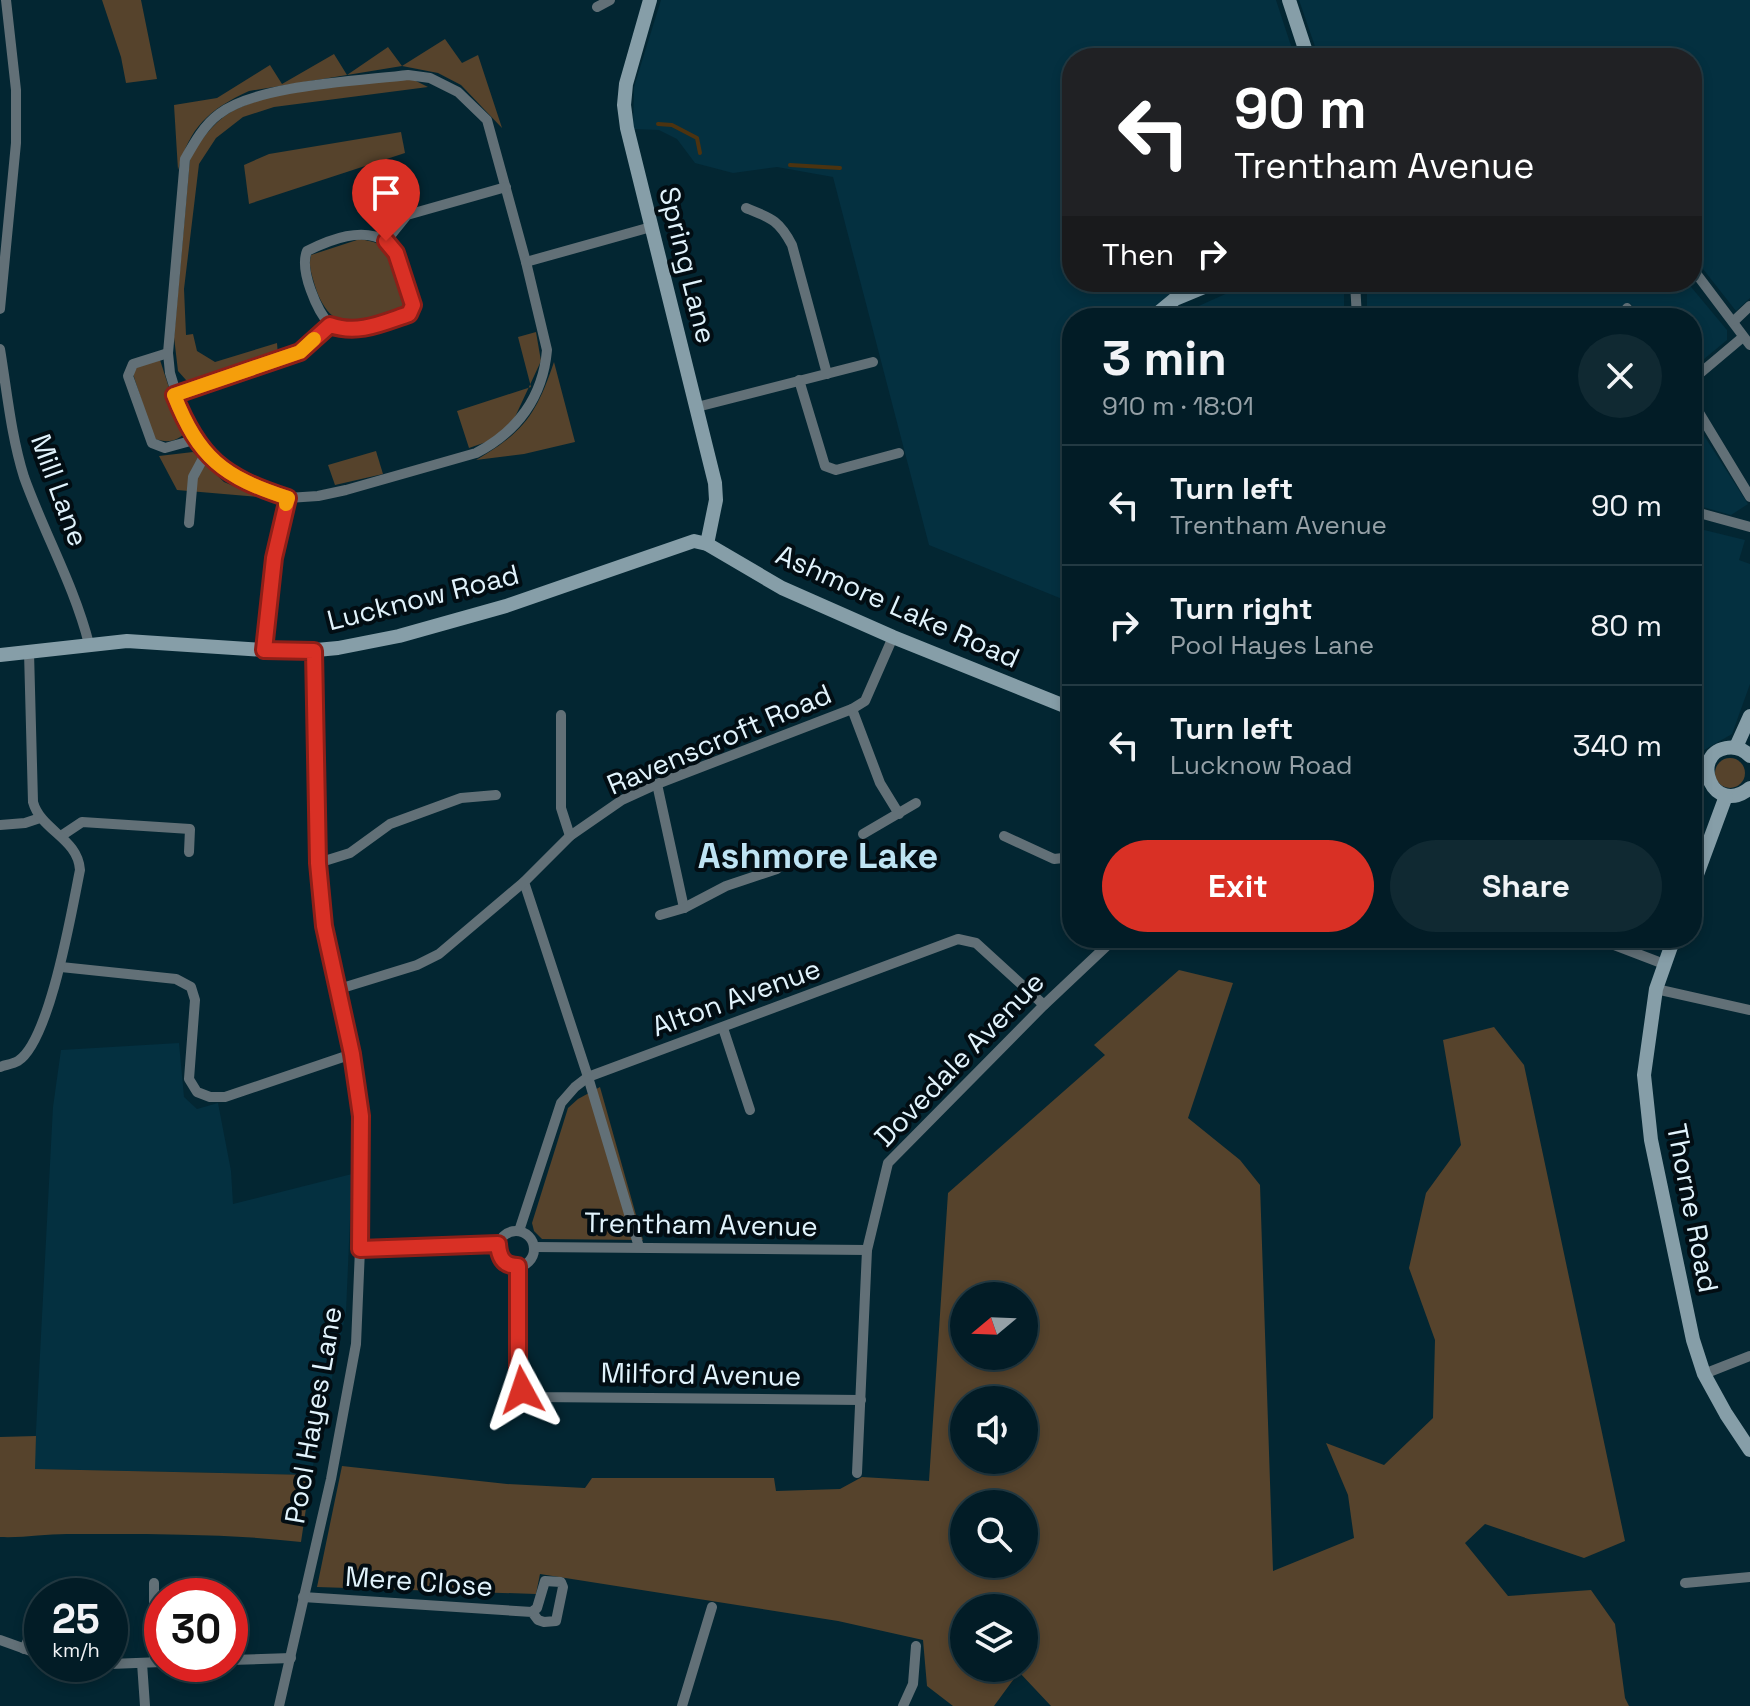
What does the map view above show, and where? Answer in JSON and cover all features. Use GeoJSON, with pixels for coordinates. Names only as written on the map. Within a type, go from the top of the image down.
{"type":"FeatureCollection","features":[{"type":"Feature","properties":{"kind":"street"},"geometry":{"type":"LineString","coordinates":[[0,309],[16,143],[16,90],[6,0]]}},
{"type":"Feature","properties":{"kind":"street"},"geometry":{"type":"LineString","coordinates":[[597,7],[610,0]]}},
{"type":"Feature","properties":{"kind":"street","name":"Spring Lane"},"geometry":{"type":"LineString","coordinates":[[650,0],[626,84],[624,105],[627,128],[715,483],[716,500],[707,544]]}},
{"type":"Feature","properties":{"kind":"street"},"geometry":{"type":"LineString","coordinates":[[1289,0],[1305,48]]}},
{"type":"Feature","properties":{"kind":"street"},"geometry":{"type":"LineString","coordinates":[[408,75],[430,78],[458,92],[487,120],[506,187],[547,350],[546,363],[527,410],[508,433],[476,453],[346,490],[288,498],[228,473],[194,440],[174,395],[168,353],[185,159],[207,125],[231,106],[269,92],[408,75]]}},
{"type":"Feature","properties":{"kind":"street"},"geometry":{"type":"LineString","coordinates":[[386,241],[407,215],[506,187]]}},
{"type":"Feature","properties":{"kind":"street"},"geometry":{"type":"LineString","coordinates":[[746,208],[774,219],[792,245],[827,374]]}},
{"type":"Feature","properties":{"kind":"street"},"geometry":{"type":"LineString","coordinates":[[526,262],[651,227]]}},
{"type":"Feature","properties":{"kind":"street"},"geometry":{"type":"LineString","coordinates":[[362,232],[375,234],[396,253],[413,305],[409,314],[365,329],[340,329],[330,325],[320,314],[303,263],[307,251],[362,232]]}},
{"type":"Feature","properties":{"kind":"street"},"geometry":{"type":"LineString","coordinates":[[1702,281],[1747,341],[1702,373]]}},
{"type":"Feature","properties":{"kind":"street"},"geometry":{"type":"LineString","coordinates":[[1164,308],[1192,292]]}},
{"type":"Feature","properties":{"kind":"street"},"geometry":{"type":"LineString","coordinates":[[1734,321],[1750,306]]}},
{"type":"Feature","properties":{"kind":"street"},"geometry":{"type":"LineString","coordinates":[[174,395],[300,352],[330,325]]}},
{"type":"Feature","properties":{"kind":"street","name":"Mill Lane"},"geometry":{"type":"LineString","coordinates":[[0,349],[10,416],[24,475],[80,609],[89,644]]}},
{"type":"Feature","properties":{"kind":"street"},"geometry":{"type":"LineString","coordinates":[[168,353],[133,364],[128,376],[152,443],[165,448],[194,440]]}},
{"type":"Feature","properties":{"kind":"street"},"geometry":{"type":"LineString","coordinates":[[697,407],[873,362]]}},
{"type":"Feature","properties":{"kind":"street"},"geometry":{"type":"LineString","coordinates":[[799,380],[825,466],[836,470],[899,453]]}},
{"type":"Feature","properties":{"kind":"street"},"geometry":{"type":"LineString","coordinates":[[1702,418],[1750,497]]}},
{"type":"Feature","properties":{"kind":"street"},"geometry":{"type":"LineString","coordinates":[[189,523],[193,477],[206,453]]}},
{"type":"Feature","properties":{"kind":"street"},"geometry":{"type":"LineString","coordinates":[[264,650],[274,558],[288,498]]}},
{"type":"Feature","properties":{"kind":"street"},"geometry":{"type":"LineString","coordinates":[[1702,514],[1750,527]]}},
{"type":"Feature","properties":{"kind":"street","name":"Lucknow Road"},"geometry":{"type":"LineString","coordinates":[[0,655],[127,641],[314,651],[414,632],[506,606],[679,544],[694,541],[707,544]]}},
{"type":"Feature","properties":{"kind":"street","name":"Ashmore Lake Road"},"geometry":{"type":"LineString","coordinates":[[707,544],[782,588],[893,637],[1062,705]]}},
{"type":"Feature","properties":{"kind":"street","name":"Ravenscroft Road"},"geometry":{"type":"LineString","coordinates":[[339,989],[417,965],[439,954],[524,882],[570,836],[622,800],[852,709],[865,701],[893,637]]}},
{"type":"Feature","properties":{"kind":"street","name":"Pool Hayes Lane"},"geometry":{"type":"LineString","coordinates":[[279,1706],[331,1479],[356,1344],[360,1249],[361,1116],[352,1054],[324,926],[318,863],[314,651]]}},
{"type":"Feature","properties":{"kind":"street"},"geometry":{"type":"LineString","coordinates":[[0,1067],[18,1061],[34,1042],[61,967],[80,870],[79,860],[61,836],[40,818],[33,802],[29,652]]}},
{"type":"Feature","properties":{"kind":"street"},"geometry":{"type":"LineString","coordinates":[[852,709],[880,783],[899,814]]}},
{"type":"Feature","properties":{"kind":"street"},"geometry":{"type":"LineString","coordinates":[[561,715],[561,808],[570,836]]}},
{"type":"Feature","properties":{"kind":"street"},"geometry":{"type":"LineString","coordinates":[[1736,747],[1750,716]]}},
{"type":"Feature","properties":{"kind":"street"},"geometry":{"type":"LineString","coordinates":[[1702,767],[1717,751],[1736,747],[1750,756]]}},
{"type":"Feature","properties":{"kind":"street"},"geometry":{"type":"LineString","coordinates":[[1702,771],[1713,788],[1726,796],[1743,794],[1750,788]]}},
{"type":"Feature","properties":{"kind":"street"},"geometry":{"type":"LineString","coordinates":[[657,784],[684,908]]}},
{"type":"Feature","properties":{"kind":"street"},"geometry":{"type":"LineString","coordinates":[[318,863],[350,853],[390,824],[461,798],[496,795]]}},
{"type":"Feature","properties":{"kind":"street"},"geometry":{"type":"LineString","coordinates":[[1702,861],[1726,796]]}},
{"type":"Feature","properties":{"kind":"street"},"geometry":{"type":"LineString","coordinates":[[863,834],[916,803]]}},
{"type":"Feature","properties":{"kind":"street"},"geometry":{"type":"LineString","coordinates":[[0,825],[40,818]]}},
{"type":"Feature","properties":{"kind":"street"},"geometry":{"type":"LineString","coordinates":[[61,836],[82,822],[190,829],[189,852]]}},
{"type":"Feature","properties":{"kind":"street"},"geometry":{"type":"LineString","coordinates":[[1004,836],[1054,859],[1062,858]]}},
{"type":"Feature","properties":{"kind":"street"},"geometry":{"type":"LineString","coordinates":[[660,915],[684,908],[726,886],[777,869]]}},
{"type":"Feature","properties":{"kind":"street"},"geometry":{"type":"LineString","coordinates":[[524,882],[588,1077],[639,1247]]}},
{"type":"Feature","properties":{"kind":"street","name":"Alton Avenue"},"geometry":{"type":"LineString","coordinates":[[519,1231],[561,1103],[588,1077],[958,939],[976,943],[1044,1005]]}},
{"type":"Feature","properties":{"kind":"street","name":"Dovedale Avenue"},"geometry":{"type":"LineString","coordinates":[[857,1473],[867,1250],[888,1163],[1104,948]]}},
{"type":"Feature","properties":{"kind":"street"},"geometry":{"type":"LineString","coordinates":[[1622,948],[1664,964]]}},
{"type":"Feature","properties":{"kind":"street","name":"Thorne Road"},"geometry":{"type":"LineString","coordinates":[[1670,948],[1656,989],[1644,1075],[1651,1140],[1693,1340],[1704,1374],[1750,1450]]}},
{"type":"Feature","properties":{"kind":"street"},"geometry":{"type":"LineString","coordinates":[[61,967],[176,979],[191,987],[195,1000],[189,1079],[197,1092],[210,1097],[225,1097],[352,1054]]}},
{"type":"Feature","properties":{"kind":"street"},"geometry":{"type":"LineString","coordinates":[[1656,989],[1750,1010]]}},
{"type":"Feature","properties":{"kind":"street"},"geometry":{"type":"LineString","coordinates":[[723,1028],[750,1110]]}},
{"type":"Feature","properties":{"kind":"street"},"geometry":{"type":"LineString","coordinates":[[511,1231],[519,1231],[528,1235],[534,1247],[531,1258],[518,1266],[507,1264],[501,1258],[498,1244],[511,1231]]}},
{"type":"Feature","properties":{"kind":"street"},"geometry":{"type":"LineString","coordinates":[[360,1249],[498,1244]]}},
{"type":"Feature","properties":{"kind":"street","name":"Trentham Avenue"},"geometry":{"type":"LineString","coordinates":[[534,1247],[867,1250]]}},
{"type":"Feature","properties":{"kind":"street","name":"Milford Avenue"},"geometry":{"type":"LineString","coordinates":[[518,1266],[518,1380],[522,1390],[535,1397],[861,1400]]}},
{"type":"Feature","properties":{"kind":"street"},"geometry":{"type":"LineString","coordinates":[[1704,1374],[1750,1356]]}},
{"type":"Feature","properties":{"kind":"street"},"geometry":{"type":"LineString","coordinates":[[1685,1583],[1750,1577]]}},
{"type":"Feature","properties":{"kind":"street","name":"Mere Close"},"geometry":{"type":"LineString","coordinates":[[303,1597],[532,1612]]}},
{"type":"Feature","properties":{"kind":"street"},"geometry":{"type":"LineString","coordinates":[[682,1706],[712,1607]]}},
{"type":"Feature","properties":{"kind":"street"},"geometry":{"type":"LineString","coordinates":[[0,1640],[24,1649]]}},
{"type":"Feature","properties":{"kind":"street"},"geometry":{"type":"LineString","coordinates":[[903,1706],[913,1684],[916,1646]]}},
{"type":"Feature","properties":{"kind":"street"},"geometry":{"type":"LineString","coordinates":[[248,1659],[291,1658]]}},
{"type":"Feature","properties":{"kind":"street"},"geometry":{"type":"LineString","coordinates":[[145,1706],[149,1682]]}},
{"type":"Feature","properties":{"kind":"shaded area"},"geometry":{"type":"Polygon","coordinates":[[[102,0],[141,0],[157,79],[126,83],[121,57],[102,0]]]}},
{"type":"Feature","properties":{"kind":"shaded area"},"geometry":{"type":"Polygon","coordinates":[[[661,0],[1276,0],[1292,48],[1062,48],[1062,292],[1177,292],[1153,308],[1062,308],[1062,599],[929,545],[833,177],[777,167],[733,173],[695,163],[677,139],[659,130],[633,129],[634,87],[661,0]]]}},
{"type":"Feature","properties":{"kind":"shaded area"},"geometry":{"type":"Polygon","coordinates":[[[1299,0],[1750,0],[1750,298],[1736,311],[1702,268],[1702,48],[1316,48],[1299,0]]]}},
{"type":"Feature","properties":{"kind":"shaded area"},"geometry":{"type":"Polygon","coordinates":[[[445,39],[462,63],[478,55],[502,128],[461,85],[438,73],[402,66],[445,39]]]}},
{"type":"Feature","properties":{"kind":"shaded area"},"geometry":{"type":"Polygon","coordinates":[[[388,47],[402,66],[347,75],[388,47]]]}},
{"type":"Feature","properties":{"kind":"shaded area"},"geometry":{"type":"Polygon","coordinates":[[[334,54],[347,75],[249,91],[222,105],[195,131],[178,170],[174,105],[217,98],[270,65],[282,84],[334,54]]]}},
{"type":"Feature","properties":{"kind":"shaded area"},"geometry":{"type":"Polygon","coordinates":[[[412,79],[428,87],[274,107],[243,117],[216,138],[199,164],[184,289],[186,335],[193,334],[197,351],[215,362],[277,343],[278,355],[199,381],[186,380],[178,371],[174,337],[190,158],[204,137],[221,119],[238,108],[260,100],[312,89],[412,79]]]}},
{"type":"Feature","properties":{"kind":"shaded area"},"geometry":{"type":"Polygon","coordinates":[[[401,132],[405,153],[249,204],[244,165],[269,154],[401,132]]]}},
{"type":"Feature","properties":{"kind":"shaded area"},"geometry":{"type":"Polygon","coordinates":[[[360,239],[379,244],[394,259],[406,302],[405,308],[376,321],[351,324],[330,314],[322,302],[315,286],[310,259],[311,255],[360,239]]]}},
{"type":"Feature","properties":{"kind":"shaded area"},"geometry":{"type":"Polygon","coordinates":[[[1230,292],[1344,292],[1344,308],[1194,308],[1230,292]]]}},
{"type":"Feature","properties":{"kind":"shaded area"},"geometry":{"type":"Polygon","coordinates":[[[1367,292],[1695,292],[1727,330],[1727,340],[1702,361],[1702,308],[1634,308],[1630,303],[1623,308],[1367,308],[1367,292]]]}},
{"type":"Feature","properties":{"kind":"shaded area"},"geometry":{"type":"Polygon","coordinates":[[[536,332],[541,361],[530,384],[518,337],[536,332]]]}},
{"type":"Feature","properties":{"kind":"shaded area"},"geometry":{"type":"Polygon","coordinates":[[[160,360],[184,434],[170,441],[154,439],[133,374],[136,367],[160,360]]]}},
{"type":"Feature","properties":{"kind":"shaded area"},"geometry":{"type":"Polygon","coordinates":[[[554,362],[575,442],[524,454],[476,460],[506,440],[526,420],[541,396],[554,362]]]}},
{"type":"Feature","properties":{"kind":"shaded area"},"geometry":{"type":"Polygon","coordinates":[[[529,388],[515,417],[495,439],[469,448],[457,411],[529,388]]]}},
{"type":"Feature","properties":{"kind":"shaded area"},"geometry":{"type":"Polygon","coordinates":[[[1702,433],[1748,504],[1731,515],[1702,507],[1702,433]]]}},
{"type":"Feature","properties":{"kind":"shaded area"},"geometry":{"type":"Polygon","coordinates":[[[376,451],[383,474],[335,485],[328,465],[376,451]]]}},
{"type":"Feature","properties":{"kind":"shaded area"},"geometry":{"type":"Polygon","coordinates":[[[193,452],[224,482],[260,497],[177,490],[159,456],[193,452]]]}},
{"type":"Feature","properties":{"kind":"shaded area"},"geometry":{"type":"Polygon","coordinates":[[[1702,529],[1745,540],[1739,560],[1750,564],[1750,684],[1732,734],[1702,751],[1702,529]]]}},
{"type":"Feature","properties":{"kind":"shaded area"},"geometry":{"type":"Polygon","coordinates":[[[1730,758],[1741,762],[1745,773],[1741,784],[1730,788],[1719,784],[1715,773],[1719,762],[1730,758]]]}},
{"type":"Feature","properties":{"kind":"shaded area"},"geometry":{"type":"Polygon","coordinates":[[[1179,970],[1233,983],[1188,1118],[1240,1160],[1260,1185],[1273,1571],[1354,1538],[1348,1495],[1326,1443],[1384,1465],[1433,1418],[1435,1340],[1409,1268],[1426,1193],[1461,1145],[1443,1040],[1494,1027],[1524,1065],[1625,1541],[1584,1558],[1485,1524],[1465,1543],[1508,1596],[1591,1590],[1615,1624],[1625,1698],[1629,1706],[1051,1706],[1028,1682],[1038,1682],[1038,1594],[950,1594],[950,1682],[1012,1682],[994,1706],[953,1706],[927,1686],[923,1640],[838,1621],[540,1574],[536,1594],[317,1587],[342,1466],[507,1484],[585,1488],[592,1478],[774,1478],[776,1491],[840,1489],[862,1477],[929,1481],[948,1193],[1105,1055],[1094,1045],[1179,970]]]}},
{"type":"Feature","properties":{"kind":"shaded area"},"geometry":{"type":"Polygon","coordinates":[[[179,1043],[184,1097],[197,1109],[218,1103],[231,1171],[233,1204],[352,1174],[346,1312],[311,1475],[34,1469],[53,1107],[61,1050],[179,1043]]]}},
{"type":"Feature","properties":{"kind":"shaded area"},"geometry":{"type":"Polygon","coordinates":[[[600,1087],[643,1240],[542,1239],[534,1231],[532,1223],[568,1108],[600,1087]]]}},
{"type":"Feature","properties":{"kind":"shaded area"},"geometry":{"type":"Polygon","coordinates":[[[36,1436],[35,1469],[311,1475],[301,1542],[184,1535],[0,1537],[0,1437],[36,1436]]]}},
{"type":"Feature","properties":{"kind":"waterway"},"geometry":{"type":"LineString","coordinates":[[658,124],[672,125],[697,138],[700,153]]}},
{"type":"Feature","properties":{"kind":"waterway"},"geometry":{"type":"LineString","coordinates":[[790,165],[840,168]]}},
{"type":"Feature","properties":{"kind":"slow traffic"},"geometry":{"type":"LineString","coordinates":[[286,504],[288,498],[228,473],[212,460],[194,440],[174,395],[300,352],[314,339]]}},
{"type":"Feature","properties":{"kind":"district","name":"Ashmore Lake"},"geometry":{"type":"Point","coordinates":[818,855]}},
{"type":"Feature","properties":{"kind":"route"},"geometry":{"type":"LineString","coordinates":[[386,241],[396,253],[413,305],[409,314],[365,329],[340,329],[330,325],[300,352],[174,395],[194,440],[212,460],[228,473],[288,498],[274,558],[264,650],[314,651],[318,863],[324,926],[352,1054],[361,1116],[360,1249],[498,1244],[501,1258],[511,1266],[518,1266],[518,1380],[522,1390]]}}]}
